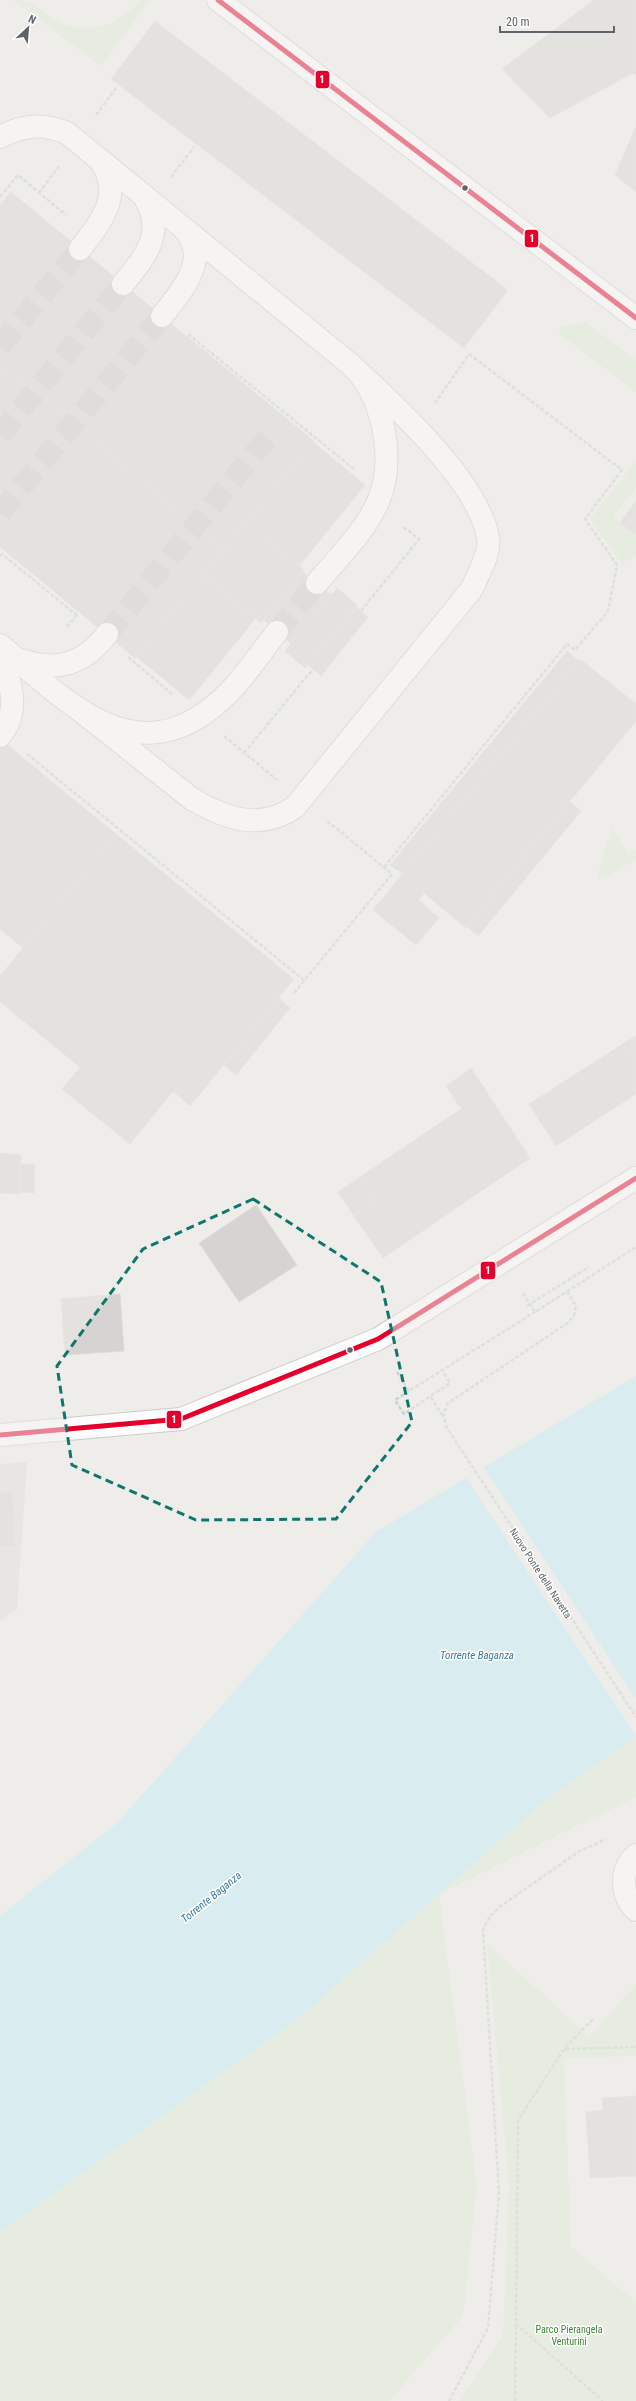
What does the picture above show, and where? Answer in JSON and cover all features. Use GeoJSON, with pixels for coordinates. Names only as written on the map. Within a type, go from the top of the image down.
{"type":"FeatureCollection","features":[{"type":"Feature","properties":{"kind":"street"},"geometry":{"type":"LineString","coordinates":[[218,0],[636,318]]}},
{"type":"Feature","properties":{"kind":"street"},"geometry":{"type":"LineString","coordinates":[[0,137],[24,127],[38,125],[67,133],[92,151],[350,364],[404,414],[454,472],[477,503],[489,539],[484,562],[471,590],[296,807],[281,817],[258,822],[213,811],[192,799],[3,651]]}},
{"type":"Feature","properties":{"kind":"street"},"geometry":{"type":"LineString","coordinates":[[80,249],[105,215],[110,193],[106,170],[92,151]]}},
{"type":"Feature","properties":{"kind":"street"},"geometry":{"type":"LineString","coordinates":[[123,284],[148,251],[153,228],[149,205],[135,187]]}},
{"type":"Feature","properties":{"kind":"street"},"geometry":{"type":"LineString","coordinates":[[162,316],[185,288],[192,275],[195,261],[193,246],[187,232],[177,222]]}},
{"type":"Feature","properties":{"kind":"street"},"geometry":{"type":"LineString","coordinates":[[317,583],[377,507],[388,468],[386,440],[377,404],[366,381],[350,364]]}},
{"type":"Feature","properties":{"kind":"street"},"geometry":{"type":"LineString","coordinates":[[72,704],[107,726],[140,734],[157,734],[172,731],[200,716],[225,696],[277,632]]}},
{"type":"Feature","properties":{"kind":"street"},"geometry":{"type":"LineString","coordinates":[[3,651],[21,660],[34,664],[49,667],[64,665],[88,653],[105,636]]}},
{"type":"Feature","properties":{"kind":"street"},"geometry":{"type":"LineString","coordinates":[[0,736],[12,716],[13,706],[3,651]]}},
{"type":"Feature","properties":{"kind":"street"},"geometry":{"type":"LineString","coordinates":[[0,1435],[182,1420],[378,1338],[636,1178]]}},
{"type":"Feature","properties":{"kind":"street"},"geometry":{"type":"LineString","coordinates":[[636,1855],[626,1869],[624,1882],[626,1895],[636,1910]]}},
{"type":"Feature","properties":{"kind":"path"},"geometry":{"type":"LineString","coordinates":[[0,556],[2,554],[105,636],[281,783]]}},
{"type":"Feature","properties":{"kind":"path"},"geometry":{"type":"LineString","coordinates":[[244,753],[313,669]]}},
{"type":"Feature","properties":{"kind":"path"},"geometry":{"type":"LineString","coordinates":[[24,752],[305,981]]}},
{"type":"Feature","properties":{"kind":"path"},"geometry":{"type":"LineString","coordinates":[[294,993],[392,874],[323,818]]}},
{"type":"Feature","properties":{"kind":"path"},"geometry":{"type":"LineString","coordinates":[[442,1370],[450,1383],[404,1414],[395,1400],[442,1370],[535,1312],[636,1247]]}},
{"type":"Feature","properties":{"kind":"path"},"geometry":{"type":"LineString","coordinates":[[527,1306],[589,1267]]}},
{"type":"Feature","properties":{"kind":"path"},"geometry":{"type":"LineString","coordinates":[[442,1415],[448,1404],[568,1322],[574,1314],[576,1306],[567,1291]]}},
{"type":"Feature","properties":{"kind":"path"},"geometry":{"type":"LineString","coordinates":[[524,1293],[535,1312]]}},
{"type":"Feature","properties":{"kind":"path"},"geometry":{"type":"LineString","coordinates":[[397,1372],[409,1391]]}},
{"type":"Feature","properties":{"kind":"path","name":"Nuovo Ponte della Navetta"},"geometry":{"type":"LineString","coordinates":[[431,1397],[442,1415],[447,1428],[636,1717]]}},
{"type":"Feature","properties":{"kind":"path"},"geometry":{"type":"LineString","coordinates":[[449,2401],[488,2328],[499,2194],[483,1929],[491,1915],[501,1906],[578,1852],[610,1837]]}},
{"type":"Feature","properties":{"kind":"path"},"geometry":{"type":"LineString","coordinates":[[515,2401],[518,2120],[564,2049],[593,2019]]}},
{"type":"Feature","properties":{"kind":"path"},"geometry":{"type":"LineString","coordinates":[[564,2049],[636,2047]]}},
{"type":"Feature","properties":{"kind":"path"},"geometry":{"type":"LineString","coordinates":[[516,2324],[603,2401]]}},
{"type":"Feature","properties":{"kind":"highlighted area"},"geometry":{"type":"Polygon","coordinates":[[[253,1199],[381,1282],[412,1422],[336,1519],[196,1520],[72,1465],[57,1366],[143,1249],[253,1199]]]}},
{"type":"Feature","properties":{"kind":"shaded area"},"geometry":{"type":"Polygon","coordinates":[[[27,1462],[17,1609],[0,1621],[0,1464],[27,1462]]]}},
{"type":"Feature","properties":{"kind":"green space"},"geometry":{"type":"Polygon","coordinates":[[[13,0],[21,0],[32,4],[56,20],[68,25],[79,28],[91,28],[102,26],[122,17],[140,0],[150,0],[101,66],[13,0]]]}},
{"type":"Feature","properties":{"kind":"green space"},"geometry":{"type":"Polygon","coordinates":[[[586,323],[636,360],[636,392],[558,333],[563,326],[586,323]]]}},
{"type":"Feature","properties":{"kind":"green space"},"geometry":{"type":"Polygon","coordinates":[[[636,461],[636,487],[613,517],[636,535],[636,555],[622,564],[590,519],[636,461]]]}},
{"type":"Feature","properties":{"kind":"green space"},"geometry":{"type":"Polygon","coordinates":[[[612,828],[628,854],[636,849],[636,859],[602,880],[598,874],[612,828]]]}},
{"type":"Feature","properties":{"kind":"green space"},"geometry":{"type":"Polygon","coordinates":[[[636,1737],[636,1797],[439,1894],[542,1803],[636,1737]]]}},
{"type":"Feature","properties":{"kind":"green space"},"geometry":{"type":"Polygon","coordinates":[[[439,1894],[477,2187],[463,2316],[389,2401],[0,2401],[0,2232],[299,2018],[439,1894]]]}},
{"type":"Feature","properties":{"kind":"green space","name":"Parco Pierangela Venturini"},"geometry":{"type":"Polygon","coordinates":[[[487,1943],[589,2037],[636,1984],[636,2056],[564,2058],[571,2247],[636,2302],[636,2401],[460,2401],[503,2335],[509,2186],[487,1943]]]}},
{"type":"Feature","properties":{"kind":"water","name":"Torrente Baganza"},"geometry":{"type":"Polygon","coordinates":[[[636,1376],[636,1737],[542,1803],[299,2018],[0,2232],[0,1916],[118,1822],[376,1532],[636,1376]]]}},
{"type":"Feature","properties":{"kind":"pier"},"geometry":{"type":"Polygon","coordinates":[[[483,1466],[636,1699],[636,1736],[465,1476],[483,1466]]]}},
{"type":"Feature","properties":{"kind":"building"},"geometry":{"type":"Polygon","coordinates":[[[594,0],[636,0],[636,76],[633,73],[550,118],[502,69],[594,0]]]}},
{"type":"Feature","properties":{"kind":"building"},"geometry":{"type":"Polygon","coordinates":[[[155,21],[508,290],[464,348],[111,79],[155,21]]]}},
{"type":"Feature","properties":{"kind":"building"},"geometry":{"type":"Polygon","coordinates":[[[636,126],[636,192],[615,175],[636,126]]]}},
{"type":"Feature","properties":{"kind":"building"},"geometry":{"type":"Polygon","coordinates":[[[11,192],[162,316],[73,424],[0,365],[0,205],[11,192]]]}},
{"type":"Feature","properties":{"kind":"building"},"geometry":{"type":"Polygon","coordinates":[[[162,316],[314,441],[224,549],[73,424],[162,316]]]}},
{"type":"Feature","properties":{"kind":"building"},"geometry":{"type":"Polygon","coordinates":[[[0,365],[73,424],[0,513],[0,365]]]}},
{"type":"Feature","properties":{"kind":"building"},"geometry":{"type":"Polygon","coordinates":[[[73,424],[224,549],[135,658],[0,547],[0,513],[73,424]]]}},
{"type":"Feature","properties":{"kind":"building"},"geometry":{"type":"Polygon","coordinates":[[[313,442],[365,485],[299,566],[246,523],[313,442]]]}},
{"type":"Feature","properties":{"kind":"building"},"geometry":{"type":"Polygon","coordinates":[[[636,501],[636,534],[620,523],[636,501]]]}},
{"type":"Feature","properties":{"kind":"building"},"geometry":{"type":"Polygon","coordinates":[[[246,523],[304,570],[261,623],[203,575],[246,523]]]}},
{"type":"Feature","properties":{"kind":"building"},"geometry":{"type":"Polygon","coordinates":[[[303,572],[331,595],[291,644],[264,620],[303,572]]]}},
{"type":"Feature","properties":{"kind":"building"},"geometry":{"type":"Polygon","coordinates":[[[203,575],[256,618],[189,700],[136,656],[203,575]]]}},
{"type":"Feature","properties":{"kind":"building"},"geometry":{"type":"Polygon","coordinates":[[[337,588],[357,605],[305,668],[285,651],[337,588]]]}},
{"type":"Feature","properties":{"kind":"building"},"geometry":{"type":"Polygon","coordinates":[[[356,607],[368,617],[321,676],[308,665],[356,607]]]}},
{"type":"Feature","properties":{"kind":"building"},"geometry":{"type":"Polygon","coordinates":[[[567,651],[579,661],[403,874],[390,865],[567,651]]]}},
{"type":"Feature","properties":{"kind":"building"},"geometry":{"type":"Polygon","coordinates":[[[580,659],[636,704],[636,721],[466,928],[424,893],[419,900],[439,918],[416,945],[373,910],[580,659]]]}},
{"type":"Feature","properties":{"kind":"building"},"geometry":{"type":"Polygon","coordinates":[[[0,739],[116,834],[23,948],[0,929],[0,739]]]}},
{"type":"Feature","properties":{"kind":"building"},"geometry":{"type":"Polygon","coordinates":[[[569,801],[581,811],[478,936],[467,926],[569,801]]]}},
{"type":"Feature","properties":{"kind":"building"},"geometry":{"type":"Polygon","coordinates":[[[116,834],[294,979],[190,1106],[173,1091],[130,1144],[62,1089],[80,1067],[0,1002],[0,976],[116,834]]]}},
{"type":"Feature","properties":{"kind":"building"},"geometry":{"type":"Polygon","coordinates":[[[279,998],[290,1008],[236,1075],[224,1065],[279,998]]]}},
{"type":"Feature","properties":{"kind":"building"},"geometry":{"type":"Polygon","coordinates":[[[636,1036],[636,1061],[624,1043],[636,1036]]]}},
{"type":"Feature","properties":{"kind":"building"},"geometry":{"type":"Polygon","coordinates":[[[624,1043],[636,1061],[636,1094],[556,1146],[529,1104],[624,1043]]]}},
{"type":"Feature","properties":{"kind":"building"},"geometry":{"type":"Polygon","coordinates":[[[471,1068],[530,1158],[383,1258],[354,1216],[376,1200],[360,1177],[461,1109],[446,1086],[471,1068]]]}},
{"type":"Feature","properties":{"kind":"building"},"geometry":{"type":"Polygon","coordinates":[[[0,1153],[21,1155],[19,1194],[0,1193],[0,1153]]]}},
{"type":"Feature","properties":{"kind":"building"},"geometry":{"type":"Polygon","coordinates":[[[21,1164],[35,1165],[34,1193],[19,1192],[21,1164]]]}},
{"type":"Feature","properties":{"kind":"building"},"geometry":{"type":"Polygon","coordinates":[[[360,1177],[376,1200],[354,1216],[338,1192],[360,1177]]]}},
{"type":"Feature","properties":{"kind":"building"},"geometry":{"type":"Polygon","coordinates":[[[256,1205],[297,1265],[239,1302],[199,1243],[256,1205]]]}},
{"type":"Feature","properties":{"kind":"building"},"geometry":{"type":"Polygon","coordinates":[[[120,1294],[124,1351],[65,1355],[61,1299],[120,1294]]]}},
{"type":"Feature","properties":{"kind":"building"},"geometry":{"type":"Polygon","coordinates":[[[12,1491],[16,1546],[0,1547],[0,1492],[12,1491]]]}},
{"type":"Feature","properties":{"kind":"building"},"geometry":{"type":"Polygon","coordinates":[[[636,2096],[636,2176],[590,2178],[586,2112],[603,2110],[602,2098],[636,2096]]]}},
{"type":"Feature","properties":{"kind":"tunnel"},"geometry":{"type":"LineString","coordinates":[[0,346],[80,249]]}},
{"type":"Feature","properties":{"kind":"tunnel"},"geometry":{"type":"LineString","coordinates":[[0,435],[123,284]]}},
{"type":"Feature","properties":{"kind":"tunnel"},"geometry":{"type":"LineString","coordinates":[[0,513],[162,316]]}},
{"type":"Feature","properties":{"kind":"tunnel"},"geometry":{"type":"LineString","coordinates":[[107,634],[272,432]]}},
{"type":"Feature","properties":{"kind":"tunnel"},"geometry":{"type":"LineString","coordinates":[[277,632],[317,583]]}},
{"type":"Feature","properties":{"kind":"transit line","name":"1"},"geometry":{"type":"LineString","coordinates":[[218,0],[636,318]]}},
{"type":"Feature","properties":{"kind":"transit line","name":"1"},"geometry":{"type":"LineString","coordinates":[[0,1435],[181,1419],[378,1339],[636,1178]]}}]}
